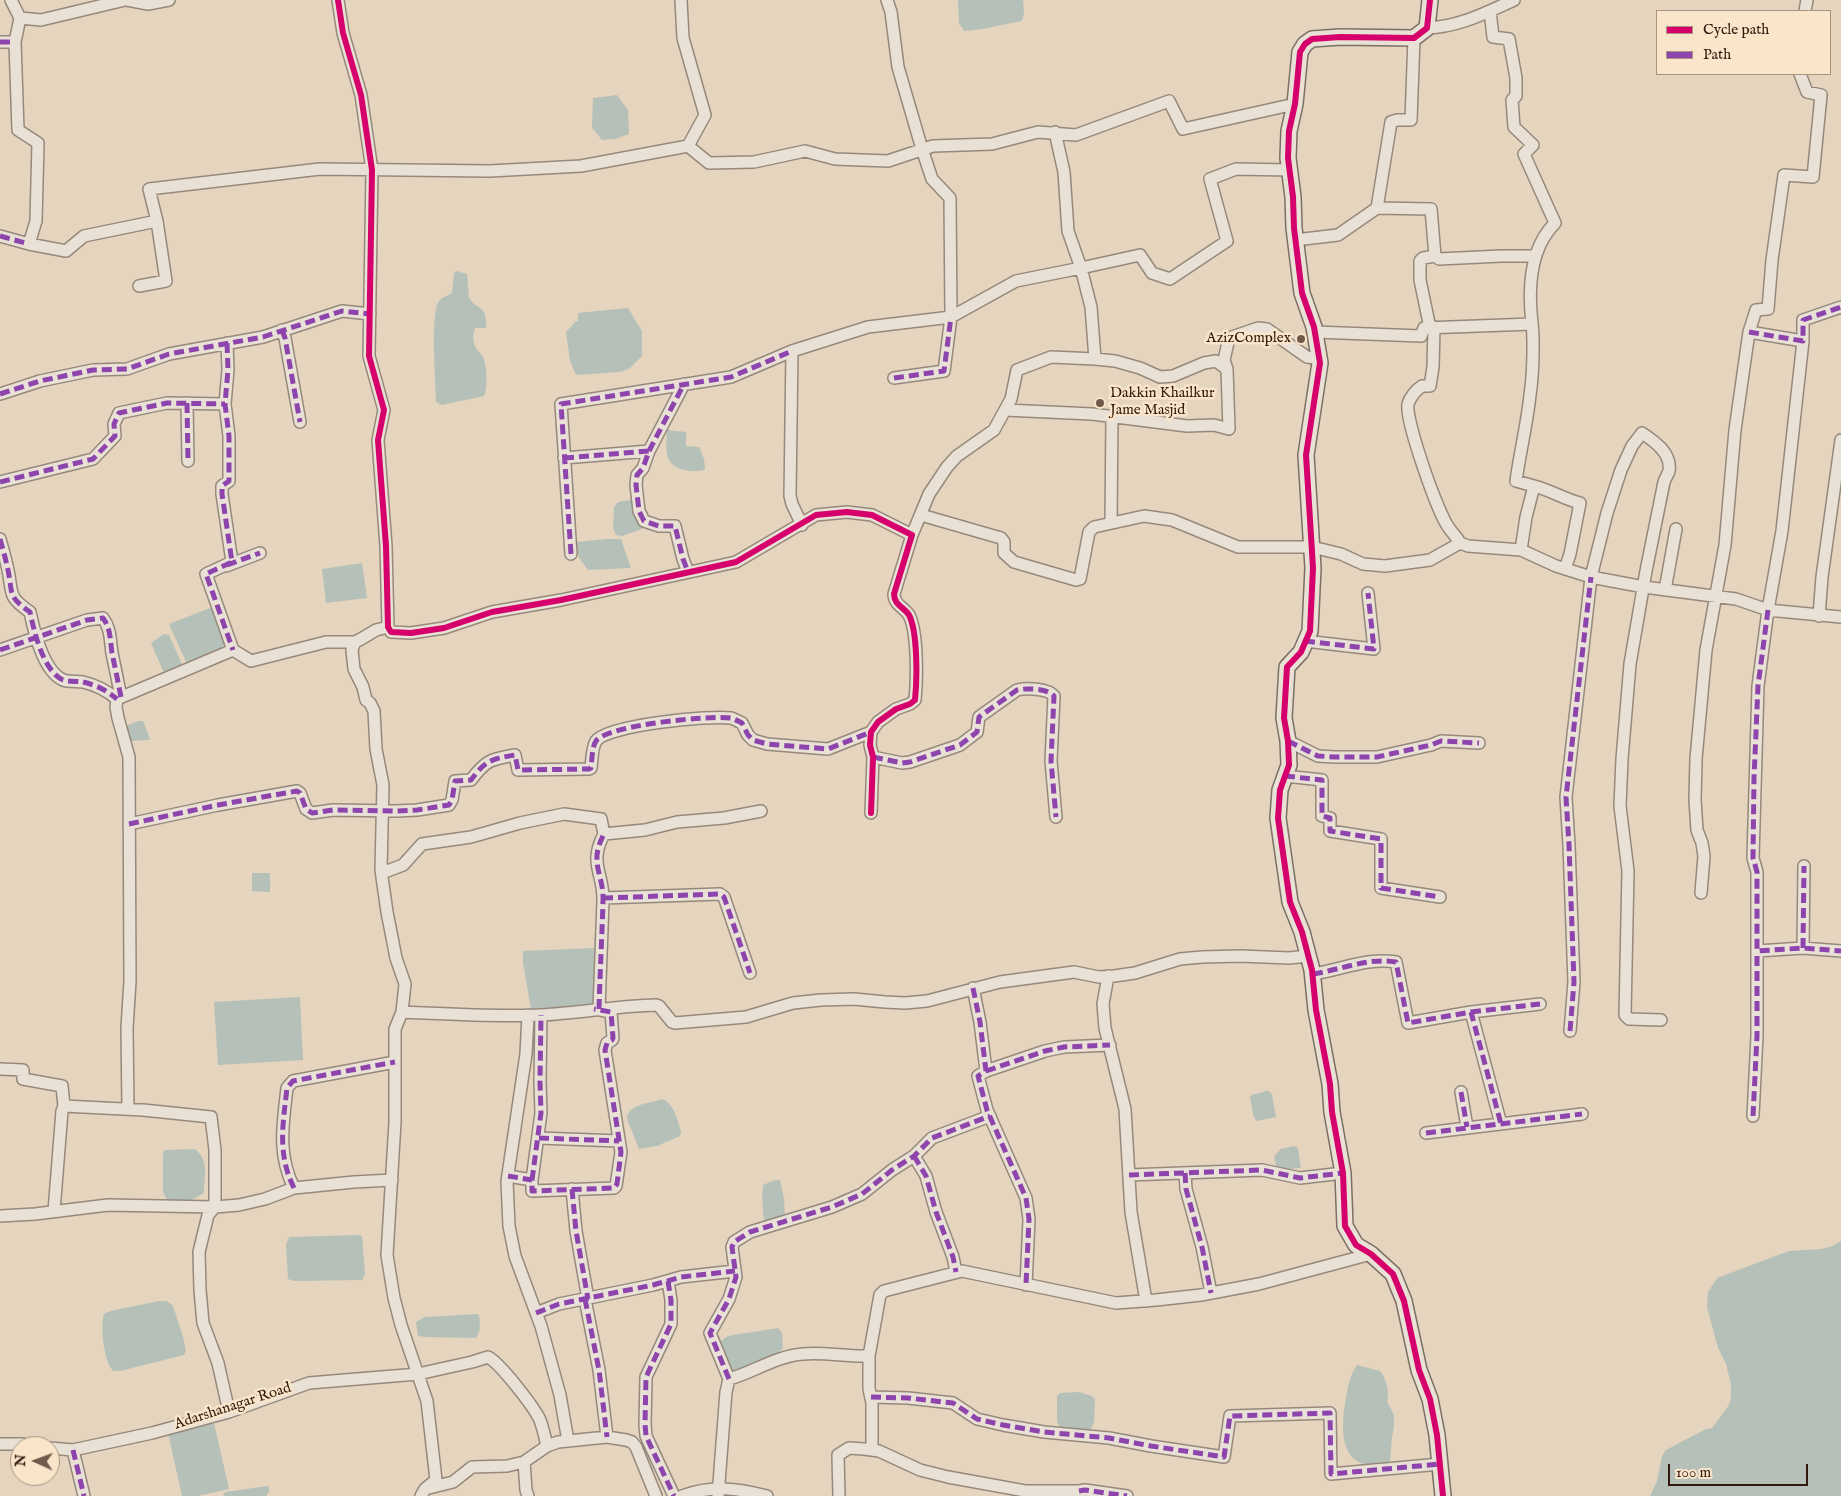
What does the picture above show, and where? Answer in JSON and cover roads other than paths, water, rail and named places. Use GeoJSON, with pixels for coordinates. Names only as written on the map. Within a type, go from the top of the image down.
{"type":"FeatureCollection","features":[{"type":"Feature","properties":{"kind":"street"},"geometry":{"type":"LineString","coordinates":[[11,0],[20,18],[15,42],[18,130],[38,143],[36,221],[29,244]]}},
{"type":"Feature","properties":{"kind":"street"},"geometry":{"type":"LineString","coordinates":[[20,18],[41,20],[126,0],[148,4],[169,0]]}},
{"type":"Feature","properties":{"kind":"street"},"geometry":{"type":"LineString","coordinates":[[338,0],[343,33],[362,95],[372,170],[369,356],[384,410],[378,440],[386,546],[388,627],[391,632],[411,633],[444,628],[492,612],[561,600],[736,562],[802,525],[809,518],[816,515],[847,512],[872,516],[912,535]]}},
{"type":"Feature","properties":{"kind":"street"},"geometry":{"type":"LineString","coordinates":[[680,0],[683,38],[705,115],[688,146]]}},
{"type":"Feature","properties":{"kind":"street"},"geometry":{"type":"LineString","coordinates":[[887,0],[891,12],[898,67],[922,149],[932,179],[950,198],[951,317],[944,371],[894,378]]}},
{"type":"Feature","properties":{"kind":"street"},"geometry":{"type":"LineString","coordinates":[[1427,28],[1430,0]]}},
{"type":"Feature","properties":{"kind":"street"},"geometry":{"type":"LineString","coordinates":[[1443,1496],[1430,1399],[1419,1370],[1404,1301],[1393,1274],[1371,1254],[1356,1245],[1345,1226],[1343,1173],[1316,1010],[1313,974],[1302,932],[1290,902],[1278,818],[1280,790],[1289,764],[1284,718],[1287,667],[1301,652],[1304,641],[1310,631],[1313,568],[1306,455],[1320,363],[1315,332],[1302,293],[1288,158],[1289,131],[1295,104],[1300,52],[1305,44],[1312,39],[1340,37],[1414,38],[1427,28],[1440,28],[1480,17],[1514,0]]}},
{"type":"Feature","properties":{"kind":"street"},"geometry":{"type":"LineString","coordinates":[[1490,11],[1494,37],[1509,38],[1516,78],[1516,96],[1512,100],[1514,127],[1533,145],[1524,154],[1555,223],[1544,237],[1534,256],[1529,308],[1532,324],[1531,394],[1516,482],[1534,486],[1580,503],[1570,554],[1564,569]]}},
{"type":"Feature","properties":{"kind":"street"},"geometry":{"type":"LineString","coordinates":[[1377,208],[1391,122],[1410,120],[1414,38]]}},
{"type":"Feature","properties":{"kind":"street"},"geometry":{"type":"LineString","coordinates":[[0,42],[15,42]]}},
{"type":"Feature","properties":{"kind":"street"},"geometry":{"type":"LineString","coordinates":[[1701,893],[1704,856],[1697,830],[1694,800],[1696,759],[1706,650],[1724,545],[1735,430],[1750,332],[1756,310],[1768,309],[1772,260],[1784,175],[1813,177],[1821,95],[1807,92],[1800,75]]}},
{"type":"Feature","properties":{"kind":"street"},"geometry":{"type":"LineString","coordinates":[[139,286],[166,281],[157,221],[149,189],[320,169],[490,171],[580,166],[688,146],[709,163],[754,162],[805,151],[835,159],[888,160],[933,146],[992,144],[1038,132],[1076,135],[1170,101],[1183,129],[1295,104]]}},
{"type":"Feature","properties":{"kind":"street"},"geometry":{"type":"LineString","coordinates":[[1055,132],[1064,172],[1068,231],[1081,268],[1091,307],[1095,359]]}},
{"type":"Feature","properties":{"kind":"street"},"geometry":{"type":"LineString","coordinates":[[571,554],[561,404],[731,377],[792,351],[868,327],[951,317],[1016,281],[1140,255],[1152,272],[1170,279],[1227,241],[1210,179],[1236,169],[1290,170]]}},
{"type":"Feature","properties":{"kind":"street"},"geometry":{"type":"LineString","coordinates":[[1295,240],[1338,235],[1377,208],[1431,209],[1435,256]]}},
{"type":"Feature","properties":{"kind":"street"},"geometry":{"type":"LineString","coordinates":[[0,236],[29,244],[66,250],[84,236],[157,221]]}},
{"type":"Feature","properties":{"kind":"street"},"geometry":{"type":"LineString","coordinates":[[1534,256],[1439,259],[1435,256],[1423,258],[1420,262],[1420,280],[1432,327],[1433,367],[1430,386],[1422,386],[1408,403],[1409,422],[1420,458],[1442,516],[1460,543],[1468,546],[1521,550],[1564,569],[1591,577],[1644,587],[1736,599],[1768,610],[1841,617]]}},
{"type":"Feature","properties":{"kind":"street"},"geometry":{"type":"LineString","coordinates":[[1753,1116],[1758,999],[1757,872],[1753,858],[1758,686],[1768,610],[1782,531],[1803,341],[1803,320],[1841,307]]}},
{"type":"Feature","properties":{"kind":"street"},"geometry":{"type":"LineString","coordinates":[[0,394],[40,381],[94,370],[127,370],[169,354],[263,337],[342,311],[370,314]]}},
{"type":"Feature","properties":{"kind":"street"},"geometry":{"type":"LineString","coordinates":[[1315,332],[1421,336],[1424,328],[1432,327],[1532,324]]}},
{"type":"Feature","properties":{"kind":"street"},"geometry":{"type":"LineString","coordinates":[[1005,410],[1092,414],[1187,426],[1214,425],[1229,429],[1227,369],[1224,360],[1229,338],[1258,328],[1267,329],[1307,357],[1315,358],[1320,363]]}},
{"type":"Feature","properties":{"kind":"street"},"geometry":{"type":"LineString","coordinates":[[282,330],[300,422]]}},
{"type":"Feature","properties":{"kind":"street"},"geometry":{"type":"LineString","coordinates":[[1750,332],[1803,341]]}},
{"type":"Feature","properties":{"kind":"street"},"geometry":{"type":"LineString","coordinates":[[206,574],[232,562],[222,494],[222,486],[229,481],[229,436],[226,404],[227,342]]}},
{"type":"Feature","properties":{"kind":"street"},"geometry":{"type":"LineString","coordinates":[[792,351],[790,496],[802,525]]}},
{"type":"Feature","properties":{"kind":"street"},"geometry":{"type":"LineString","coordinates":[[871,813],[873,757],[870,751],[871,732],[878,722],[896,709],[915,700],[913,626],[904,608],[897,603],[894,594],[912,535],[929,494],[947,467],[957,456],[994,430],[1011,399],[1017,370],[1051,357],[1115,361],[1140,368],[1160,377],[1173,376],[1204,363],[1216,361],[1227,369]]}},
{"type":"Feature","properties":{"kind":"street"},"geometry":{"type":"LineString","coordinates":[[684,384],[649,451],[643,468],[637,475],[637,501],[644,521],[659,526],[674,526],[688,572]]}},
{"type":"Feature","properties":{"kind":"street"},"geometry":{"type":"LineString","coordinates":[[0,482],[94,458],[115,436],[114,424],[119,413],[167,404],[226,404]]}},
{"type":"Feature","properties":{"kind":"street"},"geometry":{"type":"LineString","coordinates":[[187,404],[188,461]]}},
{"type":"Feature","properties":{"kind":"street"},"geometry":{"type":"LineString","coordinates":[[1111,523],[1112,417]]}},
{"type":"Feature","properties":{"kind":"street"},"geometry":{"type":"LineString","coordinates":[[1570,1031],[1574,982],[1570,844],[1566,797],[1591,577],[1607,513],[1621,470],[1632,446],[1642,433],[1660,445],[1667,457],[1669,470],[1664,482],[1630,664],[1621,766],[1620,806],[1628,872],[1625,1015],[1629,1020],[1661,1020]]}},
{"type":"Feature","properties":{"kind":"street"},"geometry":{"type":"LineString","coordinates":[[1819,616],[1822,577],[1841,440]]}},
{"type":"Feature","properties":{"kind":"street"},"geometry":{"type":"LineString","coordinates":[[564,458],[649,451]]}},
{"type":"Feature","properties":{"kind":"street"},"geometry":{"type":"LineString","coordinates":[[1521,550],[1526,517],[1534,486]]}},
{"type":"Feature","properties":{"kind":"street"},"geometry":{"type":"LineString","coordinates":[[921,515],[1001,538],[1004,542],[1004,553],[1014,562],[1076,580],[1080,579],[1089,532],[1094,527],[1144,516],[1172,520],[1238,547],[1312,547],[1341,554],[1363,564],[1386,566],[1430,560],[1460,543]]}},
{"type":"Feature","properties":{"kind":"street"},"geometry":{"type":"LineString","coordinates":[[1665,590],[1676,529]]}},
{"type":"Feature","properties":{"kind":"street"},"geometry":{"type":"LineString","coordinates":[[0,540],[9,571],[10,591],[18,604],[30,612],[35,638],[49,668],[63,680],[83,682],[104,688],[119,698]]}},
{"type":"Feature","properties":{"kind":"street"},"geometry":{"type":"LineString","coordinates":[[206,574],[260,553]]}},
{"type":"Feature","properties":{"kind":"street"},"geometry":{"type":"LineString","coordinates":[[206,574],[233,650],[251,661],[326,642],[355,642],[376,630],[388,627]]}},
{"type":"Feature","properties":{"kind":"street"},"geometry":{"type":"LineString","coordinates":[[1304,641],[1374,649],[1368,592]]}},
{"type":"Feature","properties":{"kind":"street"},"geometry":{"type":"LineString","coordinates":[[0,650],[87,620],[103,618],[108,625],[119,698],[116,707],[130,757],[128,1108]]}},
{"type":"Feature","properties":{"kind":"street"},"geometry":{"type":"LineString","coordinates":[[355,642],[352,650],[354,669],[363,687],[366,700],[374,711],[376,749],[383,785],[381,848],[386,912],[396,958],[405,984],[402,1012],[395,1029],[392,1180],[387,1255],[394,1298],[401,1325],[427,1401],[436,1480],[423,1493]]}},
{"type":"Feature","properties":{"kind":"street"},"geometry":{"type":"LineString","coordinates":[[119,698],[233,650]]}},
{"type":"Feature","properties":{"kind":"street"},"geometry":{"type":"LineString","coordinates":[[873,757],[902,763],[910,762],[960,745],[977,732],[979,717],[1017,690],[1049,692],[1054,696],[1051,761],[1056,817]]}},
{"type":"Feature","properties":{"kind":"street"},"geometry":{"type":"LineString","coordinates":[[129,824],[297,791],[300,792],[303,798],[306,809],[312,812],[333,810],[417,810],[449,805],[452,800],[452,790],[455,781],[470,780],[482,765],[496,759],[515,756],[518,770],[589,770],[591,768],[595,742],[601,737],[626,729],[679,719],[732,718],[742,722],[753,740],[767,744],[828,749],[871,732]]}},
{"type":"Feature","properties":{"kind":"street"},"geometry":{"type":"LineString","coordinates":[[1288,741],[1318,756],[1335,757],[1377,757],[1431,746],[1441,741],[1479,743]]}},
{"type":"Feature","properties":{"kind":"street"},"geometry":{"type":"LineString","coordinates":[[1285,776],[1322,780],[1322,816],[1330,818],[1330,831],[1381,839],[1381,888],[1440,897]]}},
{"type":"Feature","properties":{"kind":"street"},"geometry":{"type":"LineString","coordinates":[[604,834],[645,830],[678,822],[724,818],[761,811]]}},
{"type":"Feature","properties":{"kind":"street"},"geometry":{"type":"LineString","coordinates":[[382,873],[403,864],[422,844],[471,837],[520,823],[564,814],[601,819],[604,834],[599,844],[596,864],[603,898],[597,1009]]}},
{"type":"Feature","properties":{"kind":"street"},"geometry":{"type":"LineString","coordinates":[[1803,948],[1804,866]]}},
{"type":"Feature","properties":{"kind":"street"},"geometry":{"type":"LineString","coordinates":[[603,898],[720,894],[724,897],[750,973]]}},
{"type":"Feature","properties":{"kind":"street"},"geometry":{"type":"LineString","coordinates":[[1757,951],[1803,948],[1841,950]]}},
{"type":"Feature","properties":{"kind":"street"},"geometry":{"type":"LineString","coordinates":[[402,1012],[541,1015],[656,1005],[675,1023],[746,1017],[792,1003],[821,1000],[920,1001],[1000,982],[1074,972],[1099,977],[1135,973],[1180,959],[1241,956],[1289,958],[1309,956]]}},
{"type":"Feature","properties":{"kind":"street"},"geometry":{"type":"LineString","coordinates":[[1313,974],[1366,963],[1396,962],[1408,1023],[1471,1012],[1540,1004]]}},
{"type":"Feature","properties":{"kind":"street"},"geometry":{"type":"LineString","coordinates":[[1108,976],[1104,1004],[1105,1028],[1125,1109],[1133,1230],[1146,1301]]}},
{"type":"Feature","properties":{"kind":"street"},"geometry":{"type":"LineString","coordinates":[[973,988],[980,1022],[986,1071]]}},
{"type":"Feature","properties":{"kind":"street"},"geometry":{"type":"LineString","coordinates":[[541,1015],[540,1082],[542,1113],[532,1191],[614,1188],[616,1186],[621,1152],[605,1050],[607,1043],[612,1040],[611,1012],[597,1009]]}},
{"type":"Feature","properties":{"kind":"street"},"geometry":{"type":"LineString","coordinates":[[1471,1012],[1501,1124]]}},
{"type":"Feature","properties":{"kind":"street"},"geometry":{"type":"LineString","coordinates":[[528,1015],[525,1063],[508,1176],[510,1234],[515,1256],[536,1313],[560,1395],[568,1441]]}},
{"type":"Feature","properties":{"kind":"street"},"geometry":{"type":"LineString","coordinates":[[1026,1285],[1029,1219],[1026,1198],[990,1116],[978,1076],[986,1071],[1045,1051],[1064,1048],[1110,1046]]}},
{"type":"Feature","properties":{"kind":"street"},"geometry":{"type":"LineString","coordinates":[[294,1188],[286,1172],[282,1147],[288,1088],[292,1081],[395,1062]]}},
{"type":"Feature","properties":{"kind":"street"},"geometry":{"type":"LineString","coordinates":[[0,1068],[23,1070],[23,1079],[62,1086],[64,1106],[62,1111],[54,1211]]}},
{"type":"Feature","properties":{"kind":"street"},"geometry":{"type":"LineString","coordinates":[[1461,1092],[1468,1127]]}},
{"type":"Feature","properties":{"kind":"street"},"geometry":{"type":"LineString","coordinates":[[64,1106],[128,1108],[211,1117],[215,1150],[215,1207],[208,1215],[199,1252],[200,1290],[203,1323],[218,1363],[229,1412]]}},
{"type":"Feature","properties":{"kind":"street"},"geometry":{"type":"LineString","coordinates":[[1426,1133],[1582,1114]]}},
{"type":"Feature","properties":{"kind":"street"},"geometry":{"type":"LineString","coordinates":[[718,1492],[726,1392],[729,1379],[710,1333],[729,1299],[736,1277],[732,1247],[734,1242],[750,1232],[832,1207],[862,1194],[892,1170],[914,1156],[938,1134],[990,1116]]}},
{"type":"Feature","properties":{"kind":"street"},"geometry":{"type":"LineString","coordinates":[[539,1138],[619,1142]]}},
{"type":"Feature","properties":{"kind":"street"},"geometry":{"type":"LineString","coordinates":[[914,1156],[926,1176],[936,1212],[953,1257],[956,1272]]}},
{"type":"Feature","properties":{"kind":"street"},"geometry":{"type":"LineString","coordinates":[[1129,1175],[1262,1170],[1300,1178],[1343,1173]]}},
{"type":"Feature","properties":{"kind":"street"},"geometry":{"type":"LineString","coordinates":[[1185,1173],[1186,1189],[1197,1225],[1211,1293]]}},
{"type":"Feature","properties":{"kind":"street"},"geometry":{"type":"LineString","coordinates":[[508,1176],[532,1180]]}},
{"type":"Feature","properties":{"kind":"street"},"geometry":{"type":"LineString","coordinates":[[0,1216],[108,1205],[215,1207],[239,1205],[265,1199],[294,1188],[392,1180]]}},
{"type":"Feature","properties":{"kind":"street"},"geometry":{"type":"LineString","coordinates":[[572,1189],[576,1231],[599,1370],[607,1437]]}},
{"type":"Feature","properties":{"kind":"street"},"geometry":{"type":"LineString","coordinates":[[872,1450],[869,1356],[880,1295],[884,1291],[962,1271],[1116,1303],[1146,1301],[1211,1293],[1260,1284],[1371,1254]]}},
{"type":"Feature","properties":{"kind":"street"},"geometry":{"type":"LineString","coordinates":[[536,1313],[559,1304],[681,1277],[735,1271]]}},
{"type":"Feature","properties":{"kind":"street"},"geometry":{"type":"LineString","coordinates":[[668,1281],[671,1300],[670,1324],[646,1377],[645,1424],[649,1443],[674,1496]]}},
{"type":"Feature","properties":{"kind":"street"},"geometry":{"type":"LineString","coordinates":[[729,1379],[775,1360],[802,1354],[852,1357],[869,1356]]}},
{"type":"Feature","properties":{"kind":"street","name":"Adarshanagar Road"},"geometry":{"type":"LineString","coordinates":[[60,1449],[73,1450],[152,1433],[229,1412],[309,1383],[418,1374],[488,1357],[502,1369],[539,1418],[546,1446]]}},
{"type":"Feature","properties":{"kind":"street"},"geometry":{"type":"LineString","coordinates":[[871,1397],[908,1398],[953,1403],[976,1419],[1003,1425],[1044,1432],[1109,1438],[1224,1457],[1230,1416],[1330,1413],[1331,1474],[1440,1464]]}},
{"type":"Feature","properties":{"kind":"street"},"geometry":{"type":"LineString","coordinates":[[423,1493],[453,1482],[472,1467],[507,1466],[524,1462],[546,1446],[568,1441],[607,1437],[632,1442],[636,1447],[656,1496]]}},
{"type":"Feature","properties":{"kind":"street"},"geometry":{"type":"LineString","coordinates":[[839,1496],[838,1455],[849,1448],[879,1451],[920,1470],[948,1477],[1025,1491],[1079,1494],[1085,1490],[1127,1496]]}},
{"type":"Feature","properties":{"kind":"street"},"geometry":{"type":"LineString","coordinates":[[73,1450],[84,1496]]}},
{"type":"Feature","properties":{"kind":"street"},"geometry":{"type":"LineString","coordinates":[[524,1462],[528,1496]]}},
{"type":"Feature","properties":{"kind":"street"},"geometry":{"type":"LineString","coordinates":[[682,1496],[693,1492],[742,1490],[767,1496]]}},
{"type":"Feature","properties":{"kind":"place","name":"AzizComplex"},"geometry":{"type":"Point","coordinates":[1301,339]}},
{"type":"Feature","properties":{"kind":"place","name":"Dakkin Khailkur Jame Masjid"},"geometry":{"type":"Point","coordinates":[1100,403]}}]}
